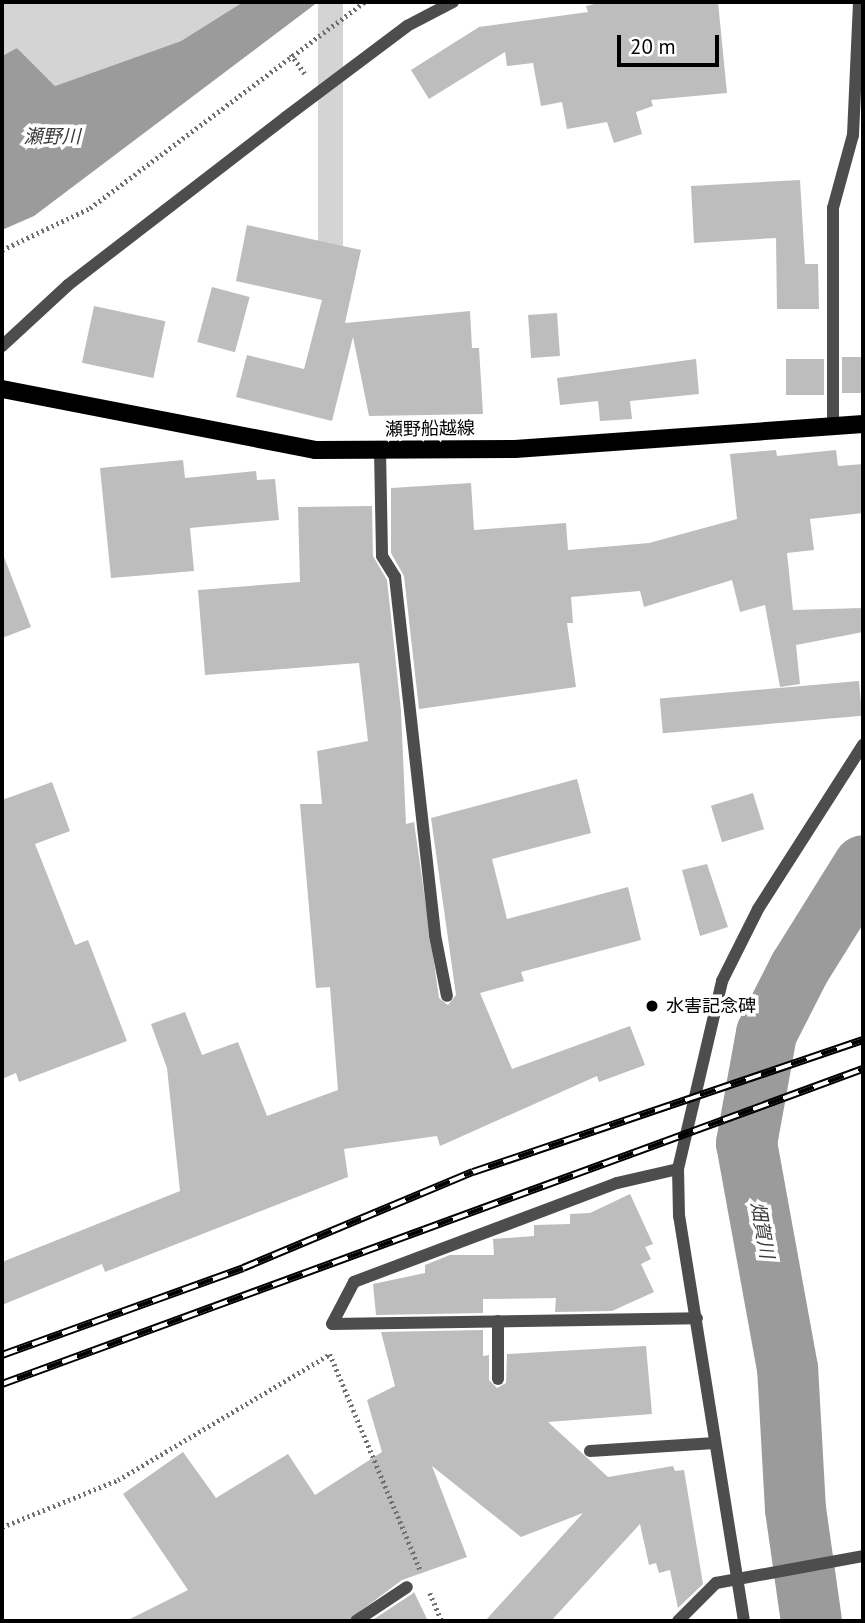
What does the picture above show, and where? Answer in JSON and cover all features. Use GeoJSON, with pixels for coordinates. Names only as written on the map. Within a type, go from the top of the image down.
{"type":"FeatureCollection","features":[{"type":"Feature","properties":{"kind":"main road","name":"瀬野船越線"},"geometry":{"type":"LineString","coordinates":[[2,389],[316,450],[515,449],[863,424]]}},
{"type":"Feature","properties":{"kind":"street"},"geometry":{"type":"LineString","coordinates":[[2,346],[68,285],[286,117],[407,26],[453,2]]}},
{"type":"Feature","properties":{"kind":"street"},"geometry":{"type":"LineString","coordinates":[[833,426],[833,208],[853,135],[861,26],[859,2]]}},
{"type":"Feature","properties":{"kind":"street"},"geometry":{"type":"LineString","coordinates":[[380,450],[382,556],[395,577],[435,935],[447,996]]}},
{"type":"Feature","properties":{"kind":"street"},"geometry":{"type":"LineString","coordinates":[[744,1621],[679,1216],[678,1169],[722,981],[758,909],[863,745]]}},
{"type":"Feature","properties":{"kind":"street"},"geometry":{"type":"LineString","coordinates":[[678,1169],[617,1183],[354,1282],[332,1324],[697,1318]]}},
{"type":"Feature","properties":{"kind":"street"},"geometry":{"type":"LineString","coordinates":[[498,1321],[498,1379]]}},
{"type":"Feature","properties":{"kind":"street"},"geometry":{"type":"LineString","coordinates":[[590,1451],[715,1443]]}},
{"type":"Feature","properties":{"kind":"street"},"geometry":{"type":"LineString","coordinates":[[678,1621],[704,1592],[736,1580],[755,1574],[863,1556]]}},
{"type":"Feature","properties":{"kind":"street"},"geometry":{"type":"LineString","coordinates":[[356,1621],[407,1587]]}},
{"type":"Feature","properties":{"kind":"path"},"geometry":{"type":"LineString","coordinates":[[2,250],[90,208],[364,2]]}},
{"type":"Feature","properties":{"kind":"path"},"geometry":{"type":"LineString","coordinates":[[332,1324],[330,1354],[424,1579]]}},
{"type":"Feature","properties":{"kind":"path"},"geometry":{"type":"LineString","coordinates":[[2,1527],[118,1480],[330,1354]]}},
{"type":"Feature","properties":{"kind":"path"},"geometry":{"type":"LineString","coordinates":[[429,1589],[442,1621]]}},
{"type":"Feature","properties":{"kind":"shaded area"},"geometry":{"type":"Polygon","coordinates":[[[2,2],[243,2],[181,41],[55,86],[17,48],[2,56],[2,2]]]}},
{"type":"Feature","properties":{"kind":"shaded area"},"geometry":{"type":"Polygon","coordinates":[[[318,2],[343,2],[343,297],[318,297],[318,2]]]}},
{"type":"Feature","properties":{"kind":"water","name":"瀬野川"},"geometry":{"type":"Polygon","coordinates":[[[243,2],[318,2],[34,216],[2,230],[2,56],[17,48],[55,86],[181,41],[243,2]]]}},
{"type":"Feature","properties":{"kind":"building"},"geometry":{"type":"Polygon","coordinates":[[[603,2],[718,2],[727,93],[651,100],[653,106],[636,112],[642,134],[614,143],[607,122],[567,129],[562,102],[541,106],[533,63],[507,66],[505,52],[429,99],[411,70],[479,27],[588,12],[586,6],[603,2]]]}},
{"type":"Feature","properties":{"kind":"building"},"geometry":{"type":"Polygon","coordinates":[[[800,180],[805,264],[818,264],[819,309],[777,309],[776,238],[694,243],[691,186],[800,180]]]}},
{"type":"Feature","properties":{"kind":"building"},"geometry":{"type":"Polygon","coordinates":[[[247,225],[361,250],[345,323],[470,311],[472,348],[479,348],[483,414],[369,416],[353,337],[332,421],[236,397],[247,355],[304,369],[322,300],[236,281],[247,225]]]}},
{"type":"Feature","properties":{"kind":"building"},"geometry":{"type":"Polygon","coordinates":[[[212,287],[250,297],[235,352],[197,342],[212,287]]]}},
{"type":"Feature","properties":{"kind":"building"},"geometry":{"type":"Polygon","coordinates":[[[94,306],[165,321],[153,378],[82,363],[94,306]]]}},
{"type":"Feature","properties":{"kind":"building"},"geometry":{"type":"Polygon","coordinates":[[[557,313],[560,356],[531,358],[528,315],[557,313]]]}},
{"type":"Feature","properties":{"kind":"building"},"geometry":{"type":"Polygon","coordinates":[[[842,357],[863,357],[863,393],[842,393],[842,357]]]}},
{"type":"Feature","properties":{"kind":"building"},"geometry":{"type":"Polygon","coordinates":[[[696,359],[699,394],[630,401],[632,419],[600,421],[598,401],[560,405],[557,378],[696,359]]]}},
{"type":"Feature","properties":{"kind":"building"},"geometry":{"type":"Polygon","coordinates":[[[786,359],[824,359],[824,395],[786,395],[786,359]]]}},
{"type":"Feature","properties":{"kind":"building"},"geometry":{"type":"Polygon","coordinates":[[[776,450],[777,456],[836,450],[838,466],[863,464],[863,513],[810,519],[814,550],[787,553],[793,610],[863,608],[863,632],[796,645],[800,684],[780,687],[765,605],[740,612],[732,580],[644,607],[640,591],[571,597],[573,623],[567,623],[576,687],[419,709],[404,576],[391,553],[391,488],[471,483],[474,530],[566,523],[568,550],[649,543],[737,519],[730,454],[776,450]]]}},
{"type":"Feature","properties":{"kind":"building"},"geometry":{"type":"Polygon","coordinates":[[[183,460],[185,478],[256,471],[257,480],[275,479],[279,520],[190,528],[194,571],[111,578],[100,468],[183,460]]]}},
{"type":"Feature","properties":{"kind":"building"},"geometry":{"type":"Polygon","coordinates":[[[372,506],[373,556],[387,580],[401,711],[406,824],[414,822],[439,998],[448,1005],[456,995],[431,818],[577,779],[591,833],[492,859],[507,919],[628,887],[641,940],[521,972],[524,981],[480,993],[512,1069],[630,1026],[645,1065],[599,1082],[597,1076],[440,1146],[437,1136],[344,1149],[348,1177],[105,1272],[102,1264],[2,1305],[2,1262],[180,1191],[167,1068],[151,1024],[185,1012],[202,1055],[238,1042],[267,1116],[338,1090],[330,987],[316,988],[300,804],[322,804],[317,751],[368,741],[359,663],[205,675],[198,590],[300,582],[298,507],[372,506]]]}},
{"type":"Feature","properties":{"kind":"building"},"geometry":{"type":"Polygon","coordinates":[[[4,557],[31,627],[2,638],[2,558],[4,557]]]}},
{"type":"Feature","properties":{"kind":"building"},"geometry":{"type":"Polygon","coordinates":[[[859,681],[862,716],[663,733],[660,698],[859,681]]]}},
{"type":"Feature","properties":{"kind":"building"},"geometry":{"type":"Polygon","coordinates":[[[52,782],[70,831],[35,844],[75,945],[88,940],[127,1041],[19,1082],[16,1073],[2,1079],[2,800],[52,782]]]}},
{"type":"Feature","properties":{"kind":"building"},"geometry":{"type":"Polygon","coordinates":[[[753,793],[764,829],[722,842],[711,806],[753,793]]]}},
{"type":"Feature","properties":{"kind":"building"},"geometry":{"type":"Polygon","coordinates":[[[707,864],[728,927],[700,936],[682,870],[707,864]]]}},
{"type":"Feature","properties":{"kind":"building"},"geometry":{"type":"Polygon","coordinates":[[[630,1194],[653,1244],[645,1247],[651,1259],[641,1264],[654,1292],[612,1311],[555,1312],[556,1298],[483,1299],[483,1313],[376,1315],[373,1284],[425,1273],[425,1265],[450,1255],[494,1255],[493,1239],[534,1236],[534,1225],[570,1224],[570,1214],[590,1213],[630,1194]]]}},
{"type":"Feature","properties":{"kind":"building"},"geometry":{"type":"Polygon","coordinates":[[[483,1330],[483,1356],[489,1355],[489,1380],[497,1388],[506,1383],[507,1354],[646,1346],[652,1414],[548,1422],[608,1477],[673,1466],[675,1471],[684,1470],[703,1584],[678,1608],[670,1570],[659,1573],[656,1563],[649,1565],[640,1524],[551,1621],[485,1621],[583,1513],[521,1537],[432,1466],[467,1557],[402,1580],[347,1621],[126,1621],[188,1590],[123,1494],[183,1452],[216,1498],[288,1454],[315,1495],[382,1452],[367,1400],[395,1386],[381,1332],[483,1330]]]}},
{"type":"Feature","properties":{"kind":"building"},"geometry":{"type":"Polygon","coordinates":[[[414,1592],[428,1621],[371,1621],[412,1594],[414,1592]]]}},
{"type":"Feature","properties":{"kind":"waterway","name":"畑賀川"},"geometry":{"type":"LineString","coordinates":[[811,1621],[795,1509],[787,1368],[746,1143],[766,1033],[799,968],[863,865]]}},
{"type":"Feature","properties":{"kind":"railway"},"geometry":{"type":"LineString","coordinates":[[2,1355],[243,1268],[473,1172],[863,1040]]}},
{"type":"Feature","properties":{"kind":"railway"},"geometry":{"type":"LineString","coordinates":[[2,1384],[863,1069]]}},
{"type":"Feature","properties":{"kind":"place","name":"水害記念碑"},"geometry":{"type":"Point","coordinates":[652,1006]}}]}
